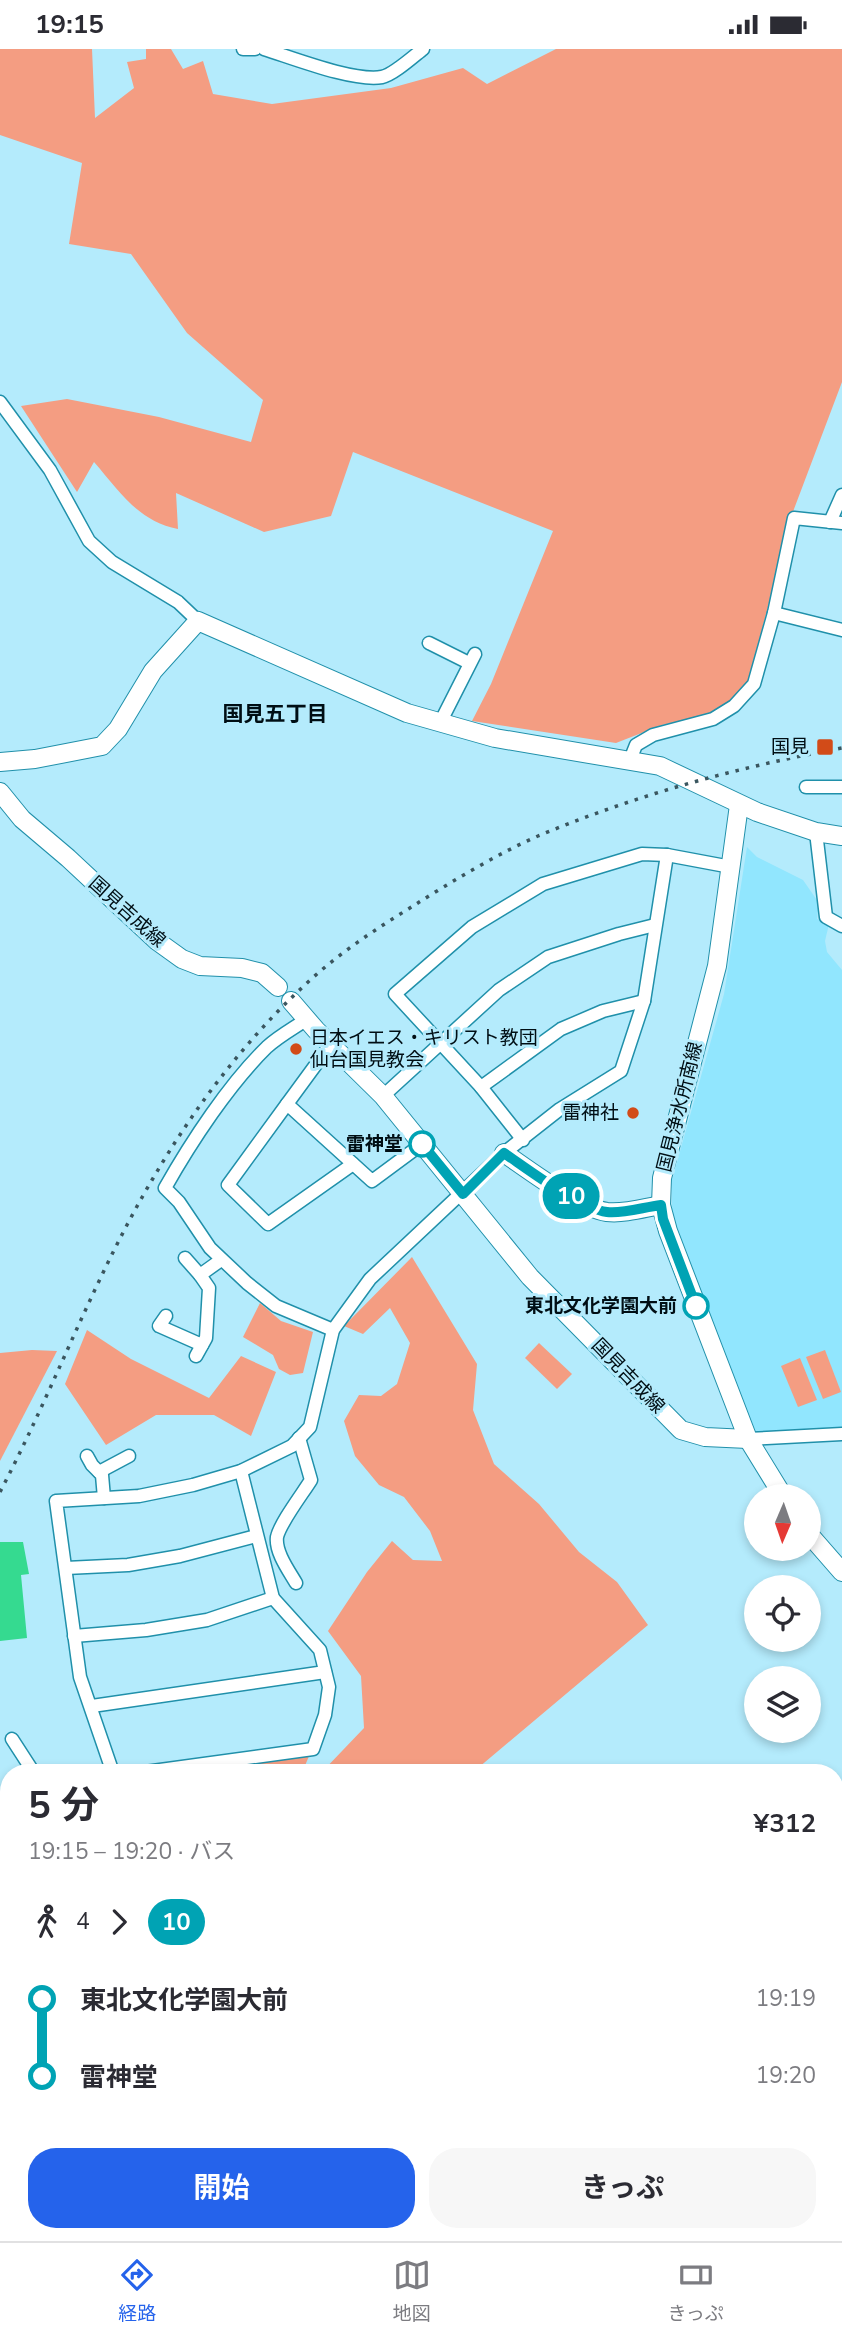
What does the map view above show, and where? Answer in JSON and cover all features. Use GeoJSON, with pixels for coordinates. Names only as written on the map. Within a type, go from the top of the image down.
{"type":"FeatureCollection","features":[{"type":"Feature","properties":{"kind":"street"},"geometry":{"type":"LineString","coordinates":[[243,49],[255,49]]}},
{"type":"Feature","properties":{"kind":"street"},"geometry":{"type":"LineString","coordinates":[[264,49],[315,66],[366,77],[385,77],[423,49]]}},
{"type":"Feature","properties":{"kind":"street"},"geometry":{"type":"LineString","coordinates":[[0,402],[50,470],[89,541],[112,562],[178,602],[198,621],[407,713],[495,738],[660,766],[738,805],[816,832],[842,836]]}},
{"type":"Feature","properties":{"kind":"street"},"geometry":{"type":"LineString","coordinates":[[630,760],[636,745],[653,735],[713,719],[734,706],[754,684],[774,613],[794,518],[836,522],[842,495]]}},
{"type":"Feature","properties":{"kind":"street"},"geometry":{"type":"LineString","coordinates":[[774,613],[842,630]]}},
{"type":"Feature","properties":{"kind":"street"},"geometry":{"type":"LineString","coordinates":[[0,762],[35,759],[102,746],[118,729],[153,671],[198,621]]}},
{"type":"Feature","properties":{"kind":"street"},"geometry":{"type":"LineString","coordinates":[[429,643],[472,659],[440,723]]}},
{"type":"Feature","properties":{"kind":"street"},"geometry":{"type":"LineString","coordinates":[[806,787],[842,787]]}},
{"type":"Feature","properties":{"kind":"street","name":"国見吉成線"},"geometry":{"type":"LineString","coordinates":[[0,792],[22,819],[157,941],[182,959],[200,966],[242,968],[262,973],[278,987]]}},
{"type":"Feature","properties":{"kind":"street","name":"国見浄水所南線"},"geometry":{"type":"LineString","coordinates":[[738,805],[717,966],[662,1178],[661,1205],[673,1244],[748,1439]]}},
{"type":"Feature","properties":{"kind":"street"},"geometry":{"type":"LineString","coordinates":[[816,832],[826,917],[842,926]]}},
{"type":"Feature","properties":{"kind":"street"},"geometry":{"type":"LineString","coordinates":[[523,1140],[481,1087],[395,994],[472,927],[543,884],[642,854],[667,855],[731,867]]}},
{"type":"Feature","properties":{"kind":"street"},"geometry":{"type":"LineString","coordinates":[[110,1764],[80,1677],[57,1501],[153,1493],[241,1471],[292,1446],[310,1427],[333,1330],[370,1279],[504,1153],[560,1109],[621,1070],[644,1001],[667,855]]}},
{"type":"Feature","properties":{"kind":"street"},"geometry":{"type":"LineString","coordinates":[[383,1096],[499,990],[548,957],[655,925]]}},
{"type":"Feature","properties":{"kind":"street","name":"国見吉成線"},"geometry":{"type":"LineString","coordinates":[[291,1001],[383,1096],[530,1277],[681,1430],[705,1437],[748,1439]]}},
{"type":"Feature","properties":{"kind":"street"},"geometry":{"type":"LineString","coordinates":[[481,1087],[561,1029],[603,1011],[644,1001]]}},
{"type":"Feature","properties":{"kind":"street"},"geometry":{"type":"LineString","coordinates":[[307,1019],[269,1045],[249,1067],[211,1116],[165,1188],[179,1202],[221,1260],[276,1306],[333,1330]]}},
{"type":"Feature","properties":{"kind":"street"},"geometry":{"type":"LineString","coordinates":[[331,1044],[229,1185],[268,1224],[353,1164]]}},
{"type":"Feature","properties":{"kind":"street"},"geometry":{"type":"LineString","coordinates":[[287,1104],[372,1181],[422,1144]]}},
{"type":"Feature","properties":{"kind":"street"},"geometry":{"type":"LineString","coordinates":[[504,1153],[552,1187],[598,1210],[610,1212],[661,1205]]}},
{"type":"Feature","properties":{"kind":"street"},"geometry":{"type":"LineString","coordinates":[[159,1326],[199,1351],[206,1338],[209,1288],[185,1258]]}},
{"type":"Feature","properties":{"kind":"street"},"geometry":{"type":"LineString","coordinates":[[200,1275],[221,1260]]}},
{"type":"Feature","properties":{"kind":"street"},"geometry":{"type":"LineString","coordinates":[[776,1484],[748,1439],[842,1434]]}},
{"type":"Feature","properties":{"kind":"street"},"geometry":{"type":"LineString","coordinates":[[296,1583],[276,1539],[311,1480],[299,1438]]}},
{"type":"Feature","properties":{"kind":"street"},"geometry":{"type":"LineString","coordinates":[[99,1472],[129,1456]]}},
{"type":"Feature","properties":{"kind":"street"},"geometry":{"type":"LineString","coordinates":[[87,1457],[102,1475],[104,1498]]}},
{"type":"Feature","properties":{"kind":"street"},"geometry":{"type":"LineString","coordinates":[[204,1764],[313,1749],[325,1716],[329,1687],[320,1650],[273,1598],[241,1471]]}},
{"type":"Feature","properties":{"kind":"street"},"geometry":{"type":"LineString","coordinates":[[66,1568],[128,1565],[180,1556],[256,1536]]}},
{"type":"Feature","properties":{"kind":"street"},"geometry":{"type":"LineString","coordinates":[[821,1548],[842,1572]]}},
{"type":"Feature","properties":{"kind":"street"},"geometry":{"type":"LineString","coordinates":[[74,1636],[146,1630],[207,1620],[273,1598]]}},
{"type":"Feature","properties":{"kind":"street"},"geometry":{"type":"LineString","coordinates":[[92,1706],[326,1672]]}},
{"type":"Feature","properties":{"kind":"street"},"geometry":{"type":"LineString","coordinates":[[11,1740],[27,1764]]}},
{"type":"Feature","properties":{"kind":"shaded area"},"geometry":{"type":"Polygon","coordinates":[[[0,49],[92,49],[95,118],[134,88],[127,62],[146,59],[146,49],[171,49],[183,69],[203,61],[213,94],[272,104],[391,88],[463,68],[487,84],[556,49],[842,49],[842,382],[794,509],[748,682],[729,702],[706,715],[662,725],[616,743],[472,721],[491,684],[553,531],[353,452],[331,516],[264,532],[176,493],[178,529],[164,525],[131,504],[94,462],[77,492],[21,406],[67,399],[159,417],[251,442],[263,400],[187,333],[131,254],[69,244],[82,163],[0,135],[0,49]]]}},
{"type":"Feature","properties":{"kind":"shaded area"},"geometry":{"type":"Polygon","coordinates":[[[747,847],[757,857],[803,880],[819,903],[817,919],[829,924],[825,941],[827,952],[842,970],[842,1429],[756,1433],[672,1209],[672,1180],[724,994],[747,847]]]}},
{"type":"Feature","properties":{"kind":"shaded area"},"geometry":{"type":"Polygon","coordinates":[[[412,1257],[477,1364],[473,1410],[494,1464],[539,1504],[579,1552],[617,1582],[648,1625],[483,1764],[330,1764],[364,1728],[361,1676],[328,1631],[367,1572],[392,1541],[413,1560],[442,1561],[430,1531],[404,1497],[379,1485],[355,1456],[344,1421],[359,1395],[381,1396],[397,1384],[410,1343],[390,1308],[363,1334],[344,1326],[412,1257]]]}},
{"type":"Feature","properties":{"kind":"shaded area"},"geometry":{"type":"Polygon","coordinates":[[[260,1303],[281,1321],[313,1332],[303,1373],[290,1375],[279,1369],[273,1355],[243,1337],[260,1303]]]}},
{"type":"Feature","properties":{"kind":"shaded area"},"geometry":{"type":"Polygon","coordinates":[[[87,1330],[131,1359],[209,1398],[241,1356],[276,1372],[251,1436],[214,1415],[156,1415],[106,1445],[65,1384],[87,1330]]]}},
{"type":"Feature","properties":{"kind":"shaded area"},"geometry":{"type":"Polygon","coordinates":[[[539,1343],[572,1374],[557,1389],[525,1358],[539,1343]]]}},
{"type":"Feature","properties":{"kind":"shaded area"},"geometry":{"type":"Polygon","coordinates":[[[825,1350],[841,1392],[823,1399],[806,1357],[825,1350]]]}},
{"type":"Feature","properties":{"kind":"shaded area"},"geometry":{"type":"Polygon","coordinates":[[[57,1351],[0,1461],[0,1353],[57,1351]]]}},
{"type":"Feature","properties":{"kind":"shaded area"},"geometry":{"type":"Polygon","coordinates":[[[800,1358],[817,1400],[798,1407],[781,1366],[800,1358]]]}},
{"type":"Feature","properties":{"kind":"shaded area"},"geometry":{"type":"Polygon","coordinates":[[[0,1542],[23,1542],[29,1574],[21,1575],[27,1638],[0,1641],[0,1542]]]}},
{"type":"Feature","properties":{"kind":"shaded area"},"geometry":{"type":"Polygon","coordinates":[[[309,1756],[306,1764],[251,1764],[309,1756]]]}},
{"type":"Feature","properties":{"kind":"railway"},"geometry":{"type":"LineString","coordinates":[[0,1492],[111,1256],[168,1153],[203,1101],[242,1051],[319,972],[358,942],[428,897],[490,860],[538,836],[650,795],[764,764],[842,748]]}},
{"type":"Feature","properties":{"kind":"bus line","name":"10"},"geometry":{"type":"LineString","coordinates":[[422,1144],[463,1194],[504,1153],[552,1187],[598,1210],[610,1212],[661,1205],[663,1219],[696,1306]]}},
{"type":"Feature","properties":{"kind":"place","name":"国見"},"geometry":{"type":"Point","coordinates":[825,747]}},
{"type":"Feature","properties":{"kind":"place","name":"日本イエス・キリスト教団 仙台国見教会"},"geometry":{"type":"Point","coordinates":[296,1049]}},
{"type":"Feature","properties":{"kind":"place","name":"雷神社"},"geometry":{"type":"Point","coordinates":[633,1113]}},
{"type":"Feature","properties":{"kind":"place","name":"雷神堂"},"geometry":{"type":"Point","coordinates":[422,1144]}},
{"type":"Feature","properties":{"kind":"place","name":"東北文化学園大前"},"geometry":{"type":"Point","coordinates":[696,1306]}},
{"type":"Feature","properties":{"kind":"district","name":"国見五丁目"},"geometry":{"type":"Point","coordinates":[275,714]}}]}
